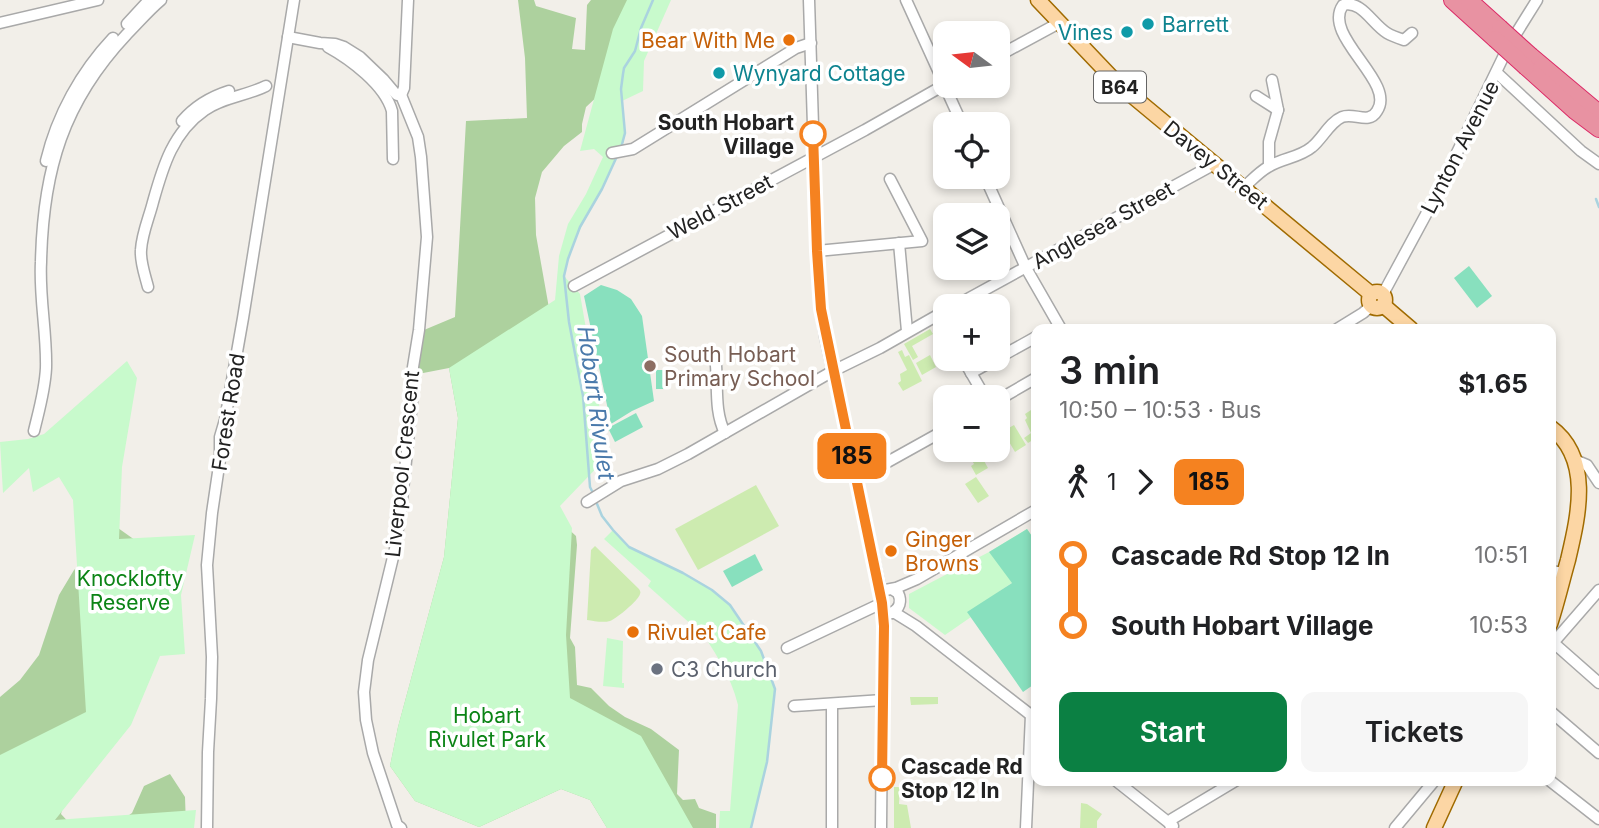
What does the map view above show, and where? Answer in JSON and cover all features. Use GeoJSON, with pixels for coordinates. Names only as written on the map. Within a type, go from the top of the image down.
{"type":"FeatureCollection","features":[{"type":"Feature","properties":{"kind":"highway"},"geometry":{"type":"LineString","coordinates":[[1452,0],[1497,33],[1528,61],[1575,111],[1599,129]]}},
{"type":"Feature","properties":{"kind":"highway"},"geometry":{"type":"LineString","coordinates":[[1469,0],[1497,33]]}},
{"type":"Feature","properties":{"kind":"highway"},"geometry":{"type":"LineString","coordinates":[[1528,61],[1599,113]]}},
{"type":"Feature","properties":{"kind":"main road","name":"Davey Street"},"geometry":{"type":"LineString","coordinates":[[1038,0],[1118,84],[1405,324]]}},
{"type":"Feature","properties":{"kind":"main road"},"geometry":{"type":"LineString","coordinates":[[1556,432],[1563,438],[1575,460],[1579,494],[1576,521],[1558,572]]}},
{"type":"Feature","properties":{"kind":"main road"},"geometry":{"type":"LineString","coordinates":[[1434,828],[1453,786]]}},
{"type":"Feature","properties":{"kind":"street"},"geometry":{"type":"LineString","coordinates":[[0,23],[98,0]]}},
{"type":"Feature","properties":{"kind":"street"},"geometry":{"type":"LineString","coordinates":[[41,246],[37,233],[38,196],[58,121],[81,79],[102,50],[149,0]]}},
{"type":"Feature","properties":{"kind":"street"},"geometry":{"type":"LineString","coordinates":[[34,431],[44,392],[46,367],[41,246],[47,187],[56,153],[67,119],[99,65],[161,0]]}},
{"type":"Feature","properties":{"kind":"street","name":"Forest Road"},"geometry":{"type":"LineString","coordinates":[[207,828],[212,657],[207,573],[212,513],[220,459],[220,437],[243,318],[294,0]]}},
{"type":"Feature","properties":{"kind":"street","name":"Liverpool Crescent"},"geometry":{"type":"LineString","coordinates":[[401,828],[397,825],[373,753],[366,720],[364,692],[368,660],[395,549],[402,500],[427,237],[418,137],[401,95],[404,88],[408,0]]}},
{"type":"Feature","properties":{"kind":"street"},"geometry":{"type":"LineString","coordinates":[[809,0],[821,309],[886,602],[881,828]]}},
{"type":"Feature","properties":{"kind":"street"},"geometry":{"type":"LineString","coordinates":[[906,0],[933,59]]}},
{"type":"Feature","properties":{"kind":"street","name":"Lynton Avenue"},"geometry":{"type":"LineString","coordinates":[[1377,300],[1437,194],[1518,29],[1537,0]]}},
{"type":"Feature","properties":{"kind":"street"},"geometry":{"type":"LineString","coordinates":[[1243,188],[1269,165],[1312,148],[1340,118],[1372,117],[1378,111],[1381,103],[1371,75],[1345,39],[1339,15],[1343,5],[1357,5],[1386,33],[1404,40],[1412,33]]}},
{"type":"Feature","properties":{"kind":"street"},"geometry":{"type":"LineString","coordinates":[[1010,50],[1059,23]]}},
{"type":"Feature","properties":{"kind":"street","name":"Liverpool Crescent"},"geometry":{"type":"LineString","coordinates":[[288,37],[335,44],[352,52],[397,95],[401,95]]}},
{"type":"Feature","properties":{"kind":"street","name":"Liverpool Crescent"},"geometry":{"type":"LineString","coordinates":[[320,43],[344,56],[390,103],[393,159]]}},
{"type":"Feature","properties":{"kind":"street"},"geometry":{"type":"LineString","coordinates":[[612,153],[633,149],[796,47],[811,43]]}},
{"type":"Feature","properties":{"kind":"street"},"geometry":{"type":"LineString","coordinates":[[1497,73],[1581,151],[1599,164]]}},
{"type":"Feature","properties":{"kind":"street"},"geometry":{"type":"LineString","coordinates":[[1269,165],[1269,142],[1278,110],[1272,80]]}},
{"type":"Feature","properties":{"kind":"street"},"geometry":{"type":"LineString","coordinates":[[148,287],[141,248],[149,213],[161,171],[185,127],[216,103],[252,93],[266,86],[281,88]]}},
{"type":"Feature","properties":{"kind":"street","name":"Weld Street"},"geometry":{"type":"LineString","coordinates":[[574,286],[933,92]]}},
{"type":"Feature","properties":{"kind":"street"},"geometry":{"type":"LineString","coordinates":[[1256,96],[1278,110]]}},
{"type":"Feature","properties":{"kind":"street","name":"Anglesea Street"},"geometry":{"type":"LineString","coordinates":[[978,294],[1209,167],[1213,162]]}},
{"type":"Feature","properties":{"kind":"street"},"geometry":{"type":"LineString","coordinates":[[817,251],[922,241],[890,179]]}},
{"type":"Feature","properties":{"kind":"street"},"geometry":{"type":"LineString","coordinates":[[991,189],[1055,324]]}},
{"type":"Feature","properties":{"kind":"street"},"geometry":{"type":"LineString","coordinates":[[899,243],[908,331]]}},
{"type":"Feature","properties":{"kind":"street"},"geometry":{"type":"LineString","coordinates":[[1345,324],[1377,300]]}},
{"type":"Feature","properties":{"kind":"street"},"geometry":{"type":"LineString","coordinates":[[587,502],[621,481],[658,469],[933,317]]}},
{"type":"Feature","properties":{"kind":"street"},"geometry":{"type":"LineString","coordinates":[[1010,351],[1031,340]]}},
{"type":"Feature","properties":{"kind":"street"},"geometry":{"type":"LineString","coordinates":[[715,356],[717,409],[725,433]]}},
{"type":"Feature","properties":{"kind":"street"},"geometry":{"type":"LineString","coordinates":[[974,371],[971,373],[978,385]]}},
{"type":"Feature","properties":{"kind":"street"},"geometry":{"type":"LineString","coordinates":[[1010,393],[1031,382]]}},
{"type":"Feature","properties":{"kind":"street"},"geometry":{"type":"LineString","coordinates":[[857,479],[933,437]]}},
{"type":"Feature","properties":{"kind":"street"},"geometry":{"type":"LineString","coordinates":[[1575,460],[1587,465],[1599,483]]}},
{"type":"Feature","properties":{"kind":"street"},"geometry":{"type":"LineString","coordinates":[[787,648],[886,602],[917,579],[1031,513]]}},
{"type":"Feature","properties":{"kind":"street"},"geometry":{"type":"LineString","coordinates":[[900,601],[917,579]]}},
{"type":"Feature","properties":{"kind":"street"},"geometry":{"type":"LineString","coordinates":[[1556,638],[1599,590]]}},
{"type":"Feature","properties":{"kind":"street"},"geometry":{"type":"LineString","coordinates":[[886,602],[898,593],[901,607],[916,626]]}},
{"type":"Feature","properties":{"kind":"street"},"geometry":{"type":"LineString","coordinates":[[886,602],[1031,712]]}},
{"type":"Feature","properties":{"kind":"street"},"geometry":{"type":"LineString","coordinates":[[1556,645],[1599,683]]}},
{"type":"Feature","properties":{"kind":"street"},"geometry":{"type":"LineString","coordinates":[[794,706],[883,700]]}},
{"type":"Feature","properties":{"kind":"street"},"geometry":{"type":"LineString","coordinates":[[832,704],[832,828]]}},
{"type":"Feature","properties":{"kind":"street"},"geometry":{"type":"LineString","coordinates":[[1556,716],[1599,753]]}},
{"type":"Feature","properties":{"kind":"street"},"geometry":{"type":"LineString","coordinates":[[1026,828],[1031,746]]}},
{"type":"Feature","properties":{"kind":"street"},"geometry":{"type":"LineString","coordinates":[[1556,785],[1599,819]]}},
{"type":"Feature","properties":{"kind":"street"},"geometry":{"type":"LineString","coordinates":[[1122,786],[1172,826]]}},
{"type":"Feature","properties":{"kind":"street"},"geometry":{"type":"LineString","coordinates":[[1172,826],[1172,819],[1227,786]]}},
{"type":"Feature","properties":{"kind":"street"},"geometry":{"type":"LineString","coordinates":[[1395,828],[1430,786]]}},
{"type":"Feature","properties":{"kind":"green space","name":"Hobart Rivulet Park"},"geometry":{"type":"Polygon","coordinates":[[[518,0],[534,0],[536,6],[576,18],[572,49],[585,50],[587,5],[591,0],[636,0],[601,93],[586,107],[582,132],[564,146],[542,172],[535,198],[536,235],[552,325],[540,503],[576,536],[570,638],[575,647],[577,685],[591,688],[609,706],[651,729],[679,750],[677,794],[683,800],[695,799],[699,808],[716,814],[716,828],[607,828],[590,800],[561,789],[479,827],[415,801],[390,766],[444,557],[458,418],[449,368],[418,374],[424,330],[455,317],[466,121],[527,118],[525,58],[518,0]]]}},
{"type":"Feature","properties":{"kind":"green space","name":"Hobart Rivulet Park"},"geometry":{"type":"Polygon","coordinates":[[[627,0],[671,0],[644,61],[643,91],[622,101],[625,130],[623,144],[578,235],[564,276],[580,294],[608,456],[560,506],[572,528],[566,635],[570,698],[641,736],[693,828],[607,828],[590,800],[561,789],[479,827],[415,801],[390,766],[444,557],[458,418],[449,368],[555,300],[559,256],[568,224],[603,157],[594,149],[580,151],[613,29],[627,0]]]}},
{"type":"Feature","properties":{"kind":"green space"},"geometry":{"type":"Polygon","coordinates":[[[1469,266],[1492,296],[1477,308],[1454,278],[1469,266]]]}},
{"type":"Feature","properties":{"kind":"green space"},"geometry":{"type":"Polygon","coordinates":[[[601,285],[617,290],[631,299],[642,316],[654,401],[611,424],[584,296],[601,285]]]}},
{"type":"Feature","properties":{"kind":"green space"},"geometry":{"type":"Polygon","coordinates":[[[930,329],[933,334],[912,346],[918,357],[913,360],[904,344],[930,329]]]}},
{"type":"Feature","properties":{"kind":"green space"},"geometry":{"type":"Polygon","coordinates":[[[902,350],[905,357],[909,355],[922,381],[903,391],[898,383],[901,381],[900,374],[907,370],[898,352],[902,350]]]}},
{"type":"Feature","properties":{"kind":"green space"},"geometry":{"type":"Polygon","coordinates":[[[930,355],[933,369],[922,375],[916,363],[930,355]]]}},
{"type":"Feature","properties":{"kind":"green space","name":"Knocklofty Reserve"},"geometry":{"type":"Polygon","coordinates":[[[127,361],[137,378],[122,467],[119,539],[195,535],[181,595],[185,654],[160,656],[131,725],[55,820],[196,810],[194,828],[0,828],[0,755],[86,712],[73,500],[59,477],[33,492],[29,468],[3,493],[0,442],[44,434],[127,361]]]}},
{"type":"Feature","properties":{"kind":"green space"},"geometry":{"type":"Polygon","coordinates":[[[656,370],[667,370],[667,389],[656,389],[656,370]]]}},
{"type":"Feature","properties":{"kind":"green space"},"geometry":{"type":"Polygon","coordinates":[[[1031,410],[1031,433],[1025,420],[1025,414],[1031,410]]]}},
{"type":"Feature","properties":{"kind":"green space"},"geometry":{"type":"Polygon","coordinates":[[[636,413],[643,427],[615,442],[608,428],[636,413]]]}},
{"type":"Feature","properties":{"kind":"green space"},"geometry":{"type":"Polygon","coordinates":[[[1014,425],[1026,445],[1015,452],[1010,443],[1010,427],[1014,425]]]}},
{"type":"Feature","properties":{"kind":"green space"},"geometry":{"type":"Polygon","coordinates":[[[1031,433],[1031,441],[1028,443],[1024,438],[1031,433]]]}},
{"type":"Feature","properties":{"kind":"green space"},"geometry":{"type":"Polygon","coordinates":[[[973,462],[985,462],[988,468],[976,475],[971,466],[973,462]]]}},
{"type":"Feature","properties":{"kind":"green space"},"geometry":{"type":"Polygon","coordinates":[[[976,477],[989,496],[978,503],[965,484],[976,477]]]}},
{"type":"Feature","properties":{"kind":"green space"},"geometry":{"type":"Polygon","coordinates":[[[756,485],[779,526],[698,570],[675,529],[756,485]]]}},
{"type":"Feature","properties":{"kind":"green space"},"geometry":{"type":"Polygon","coordinates":[[[118,528],[163,560],[68,785],[61,814],[74,828],[0,828],[0,697],[20,680],[39,655],[59,595],[74,570],[118,528]]]}},
{"type":"Feature","properties":{"kind":"green space"},"geometry":{"type":"Polygon","coordinates":[[[1027,529],[1031,535],[1031,551],[1013,582],[968,613],[971,617],[945,635],[909,608],[909,594],[1027,529]]]}},
{"type":"Feature","properties":{"kind":"green space"},"geometry":{"type":"Polygon","coordinates":[[[1027,529],[1031,535],[1031,686],[1023,692],[967,612],[1012,583],[989,552],[1027,529]]]}},
{"type":"Feature","properties":{"kind":"green space"},"geometry":{"type":"Polygon","coordinates":[[[613,530],[629,547],[712,590],[730,605],[761,651],[775,689],[767,762],[751,828],[719,828],[720,811],[730,811],[738,705],[726,673],[696,624],[693,626],[648,586],[651,581],[604,539],[613,530]]]}},
{"type":"Feature","properties":{"kind":"green space"},"geometry":{"type":"Polygon","coordinates":[[[595,546],[640,592],[639,597],[627,609],[607,622],[587,620],[591,550],[595,546]]]}},
{"type":"Feature","properties":{"kind":"green space"},"geometry":{"type":"Polygon","coordinates":[[[755,554],[763,570],[732,587],[723,571],[755,554]]]}},
{"type":"Feature","properties":{"kind":"green space"},"geometry":{"type":"Polygon","coordinates":[[[607,638],[623,641],[624,688],[603,686],[607,638]]]}},
{"type":"Feature","properties":{"kind":"green space"},"geometry":{"type":"Polygon","coordinates":[[[910,697],[938,697],[938,704],[911,705],[910,697]]]}},
{"type":"Feature","properties":{"kind":"green space"},"geometry":{"type":"Polygon","coordinates":[[[170,774],[185,797],[186,826],[111,828],[132,813],[144,786],[170,774]]]}},
{"type":"Feature","properties":{"kind":"green space"},"geometry":{"type":"Polygon","coordinates":[[[894,787],[900,787],[899,804],[907,805],[911,828],[894,828],[894,787]]]}},
{"type":"Feature","properties":{"kind":"green space"},"geometry":{"type":"Polygon","coordinates":[[[1081,803],[1102,814],[1097,821],[1097,828],[1080,828],[1081,803]]]}},
{"type":"Feature","properties":{"kind":"waterway","name":"Hobart Rivulet"},"geometry":{"type":"LineString","coordinates":[[621,148],[625,133],[621,89],[624,68],[635,51],[653,0]]}},
{"type":"Feature","properties":{"kind":"waterway","name":"Hobart Rivulet"},"geometry":{"type":"LineString","coordinates":[[593,493],[590,487],[583,396],[569,322],[564,276],[580,227],[618,154]]}},
{"type":"Feature","properties":{"kind":"waterway"},"geometry":{"type":"LineString","coordinates":[[1596,199],[1599,207]]}},
{"type":"Feature","properties":{"kind":"waterway","name":"Hobart Rivulet"},"geometry":{"type":"LineString","coordinates":[[595,499],[602,516],[629,547],[683,573],[712,590],[730,605],[761,651],[775,689],[767,762],[751,828]]}},
{"type":"Feature","properties":{"kind":"bus line","name":"185"},"geometry":{"type":"LineString","coordinates":[[813,134],[821,309],[882,603],[882,778]]}},
{"type":"Feature","properties":{"kind":"place","name":"Barrett"},"geometry":{"type":"Point","coordinates":[1148,24]}},
{"type":"Feature","properties":{"kind":"place","name":"Vines"},"geometry":{"type":"Point","coordinates":[1127,32]}},
{"type":"Feature","properties":{"kind":"place","name":"Bear With Me"},"geometry":{"type":"Point","coordinates":[789,40]}},
{"type":"Feature","properties":{"kind":"place","name":"Wynyard Cottage"},"geometry":{"type":"Point","coordinates":[719,73]}},
{"type":"Feature","properties":{"kind":"place","name":"South Hobart Village"},"geometry":{"type":"Point","coordinates":[813,134]}},
{"type":"Feature","properties":{"kind":"place","name":"South Hobart Primary School"},"geometry":{"type":"Point","coordinates":[650,366]}},
{"type":"Feature","properties":{"kind":"place","name":"Ginger Browns"},"geometry":{"type":"Point","coordinates":[891,551]}},
{"type":"Feature","properties":{"kind":"place","name":"Rivulet Cafe"},"geometry":{"type":"Point","coordinates":[633,632]}},
{"type":"Feature","properties":{"kind":"place","name":"C3 Church"},"geometry":{"type":"Point","coordinates":[657,669]}},
{"type":"Feature","properties":{"kind":"place","name":"Cascade Rd Stop 12 In"},"geometry":{"type":"Point","coordinates":[882,778]}}]}
